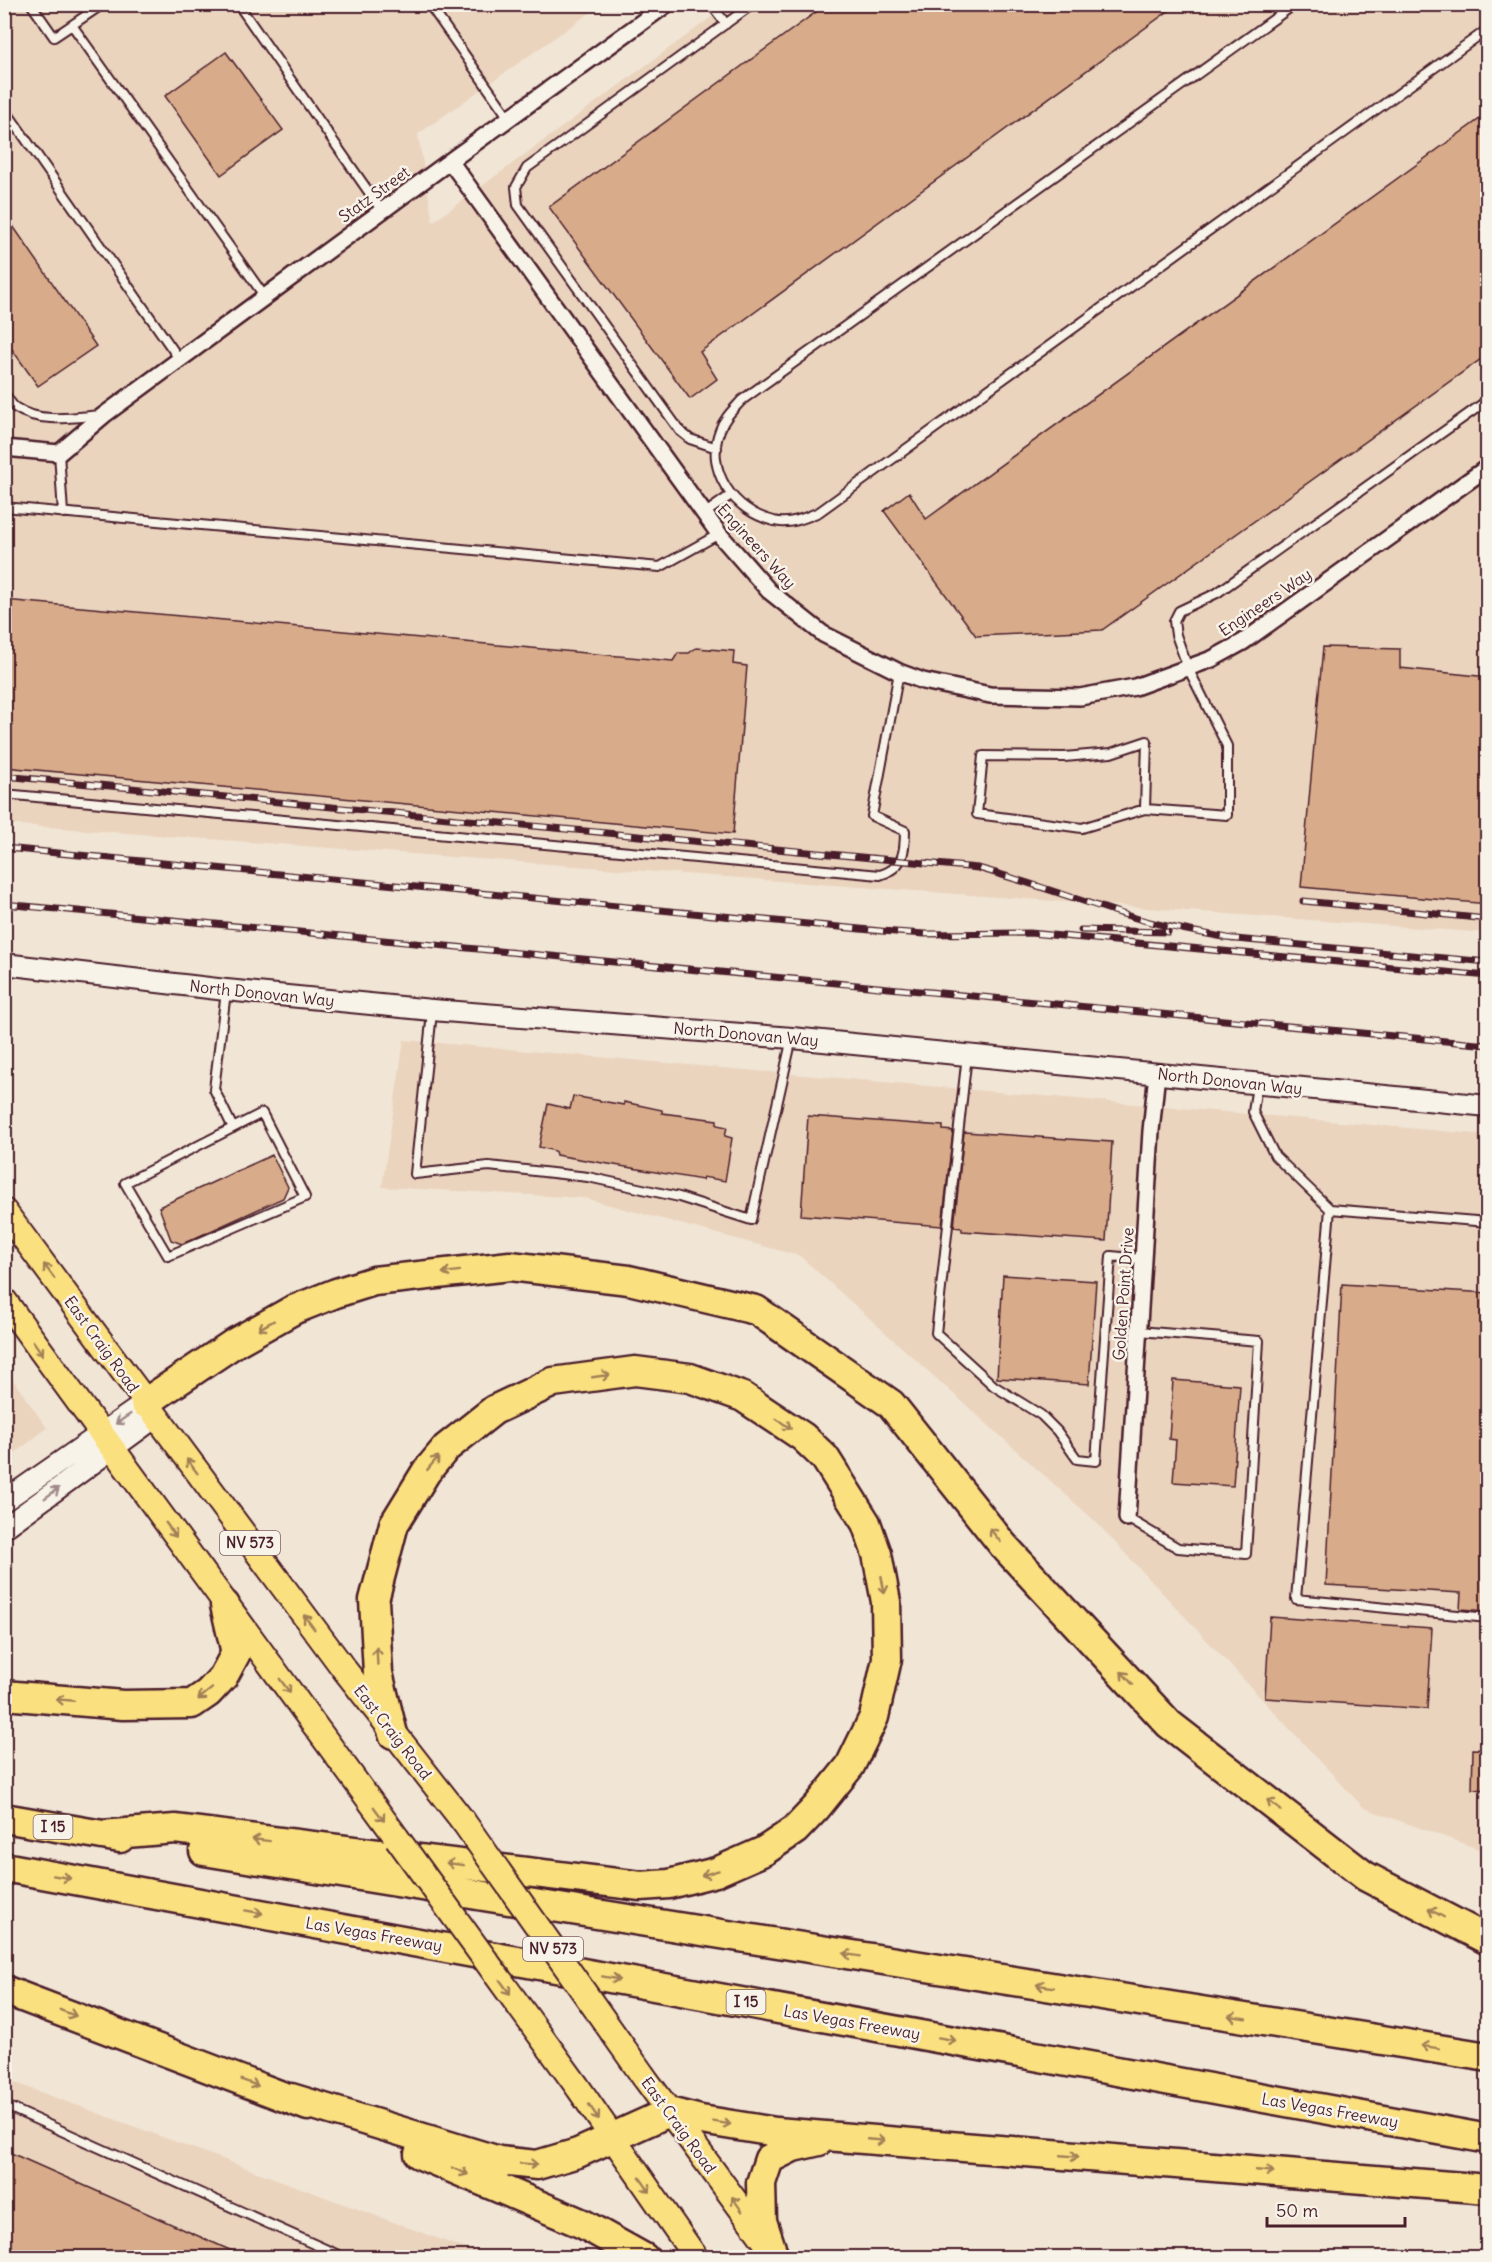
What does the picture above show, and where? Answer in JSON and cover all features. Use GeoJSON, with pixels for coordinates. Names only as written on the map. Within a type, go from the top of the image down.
{"type":"FeatureCollection","features":[{"type":"Feature","properties":{"kind":"highway"},"geometry":{"type":"LineString","coordinates":[[151,1410],[236,1342],[293,1310],[374,1281],[510,1266],[628,1280],[756,1310],[891,1404],[1003,1545],[1169,1724],[1365,1876],[1488,1940]]}},
{"type":"Feature","properties":{"kind":"highway"},"geometry":{"type":"LineString","coordinates":[[102,1835],[175,1829],[641,1886],[669,1884],[716,1872],[764,1851],[795,1830],[850,1766],[874,1717],[887,1659],[886,1602],[877,1554],[866,1523],[825,1458],[803,1437],[743,1397],[690,1378],[635,1371],[553,1382],[494,1410],[446,1448],[426,1472],[394,1524],[374,1600],[378,1673],[393,1734]]}},
{"type":"Feature","properties":{"kind":"highway"},"geometry":{"type":"LineString","coordinates":[[4,1695],[123,1706],[192,1704],[208,1693],[223,1677],[236,1653],[225,1605]]}},
{"type":"Feature","properties":{"kind":"highway","name":"I 15"},"geometry":{"type":"LineString","coordinates":[[4,1818],[1488,2057]]}},
{"type":"Feature","properties":{"kind":"highway","name":"Las Vegas Freeway"},"geometry":{"type":"LineString","coordinates":[[4,1867],[1488,2139]]}},
{"type":"Feature","properties":{"kind":"highway"},"geometry":{"type":"LineString","coordinates":[[4,1990],[291,2098],[583,2224],[644,2258]]}},
{"type":"Feature","properties":{"kind":"highway"},"geometry":{"type":"LineString","coordinates":[[291,2098],[499,2161],[537,2165],[578,2153],[669,2112],[701,2120],[776,2132],[1488,2189]]}},
{"type":"Feature","properties":{"kind":"highway"},"geometry":{"type":"LineString","coordinates":[[775,2254],[762,2221],[760,2183],[770,2159],[794,2147],[837,2137]]}},
{"type":"Feature","properties":{"kind":"main road","name":"East Craig Road"},"geometry":{"type":"LineString","coordinates":[[4,1211],[393,1734],[463,1821],[669,2112],[775,2254]]}},
{"type":"Feature","properties":{"kind":"main road"},"geometry":{"type":"LineString","coordinates":[[4,1300],[577,2086],[696,2258]]}},
{"type":"Feature","properties":{"kind":"street","name":"Statz Street"},"geometry":{"type":"LineString","coordinates":[[59,453],[104,415],[667,4]]}},
{"type":"Feature","properties":{"kind":"street","name":"Engineers Way"},"geometry":{"type":"LineString","coordinates":[[450,161],[704,514],[769,591],[823,634],[899,672],[923,681],[990,695],[1080,696],[1135,687],[1212,659],[1243,642],[1488,467]]}},
{"type":"Feature","properties":{"kind":"street"},"geometry":{"type":"LineString","coordinates":[[4,448],[59,453]]}},
{"type":"Feature","properties":{"kind":"street","name":"North Donovan Way"},"geometry":{"type":"LineString","coordinates":[[4,963],[226,990],[432,1010],[792,1038],[1488,1106]]}},
{"type":"Feature","properties":{"kind":"street","name":"Golden Point Drive"},"geometry":{"type":"LineString","coordinates":[[1127,1518],[1157,1073]]}},
{"type":"Feature","properties":{"kind":"street"},"geometry":{"type":"LineString","coordinates":[[4,1527],[106,1442],[151,1410]]}},
{"type":"Feature","properties":{"kind":"street"},"geometry":{"type":"LineString","coordinates":[[4,1501],[106,1442]]}},
{"type":"Feature","properties":{"kind":"lane"},"geometry":{"type":"LineString","coordinates":[[31,4],[54,37],[103,4]]}},
{"type":"Feature","properties":{"kind":"lane"},"geometry":{"type":"LineString","coordinates":[[238,4],[382,211]]}},
{"type":"Feature","properties":{"kind":"lane"},"geometry":{"type":"LineString","coordinates":[[429,4],[509,118]]}},
{"type":"Feature","properties":{"kind":"lane"},"geometry":{"type":"LineString","coordinates":[[711,4],[726,24]]}},
{"type":"Feature","properties":{"kind":"lane"},"geometry":{"type":"LineString","coordinates":[[717,448],[690,439],[680,431],[518,206],[516,187],[527,168],[753,4]]}},
{"type":"Feature","properties":{"kind":"lane"},"geometry":{"type":"LineString","coordinates":[[1295,4],[742,400],[726,417],[718,432],[715,460],[720,478],[731,495],[757,515],[776,522],[801,520],[819,512],[1488,29]]}},
{"type":"Feature","properties":{"kind":"lane"},"geometry":{"type":"LineString","coordinates":[[72,25],[265,297]]}},
{"type":"Feature","properties":{"kind":"lane"},"geometry":{"type":"LineString","coordinates":[[4,108],[180,360]]}},
{"type":"Feature","properties":{"kind":"lane"},"geometry":{"type":"LineString","coordinates":[[4,393],[14,407],[29,415],[54,418],[104,415]]}},
{"type":"Feature","properties":{"kind":"lane"},"geometry":{"type":"LineString","coordinates":[[1145,809],[1146,741],[1111,753],[1064,757],[982,756],[977,814],[1082,828],[1145,809],[1227,815],[1227,746],[1188,668],[1176,635],[1174,621],[1179,610],[1217,593],[1488,400]]}},
{"type":"Feature","properties":{"kind":"lane"},"geometry":{"type":"LineString","coordinates":[[59,453],[63,513]]}},
{"type":"Feature","properties":{"kind":"lane"},"geometry":{"type":"LineString","coordinates":[[704,514],[731,495]]}},
{"type":"Feature","properties":{"kind":"lane"},"geometry":{"type":"LineString","coordinates":[[4,507],[660,567],[719,534]]}},
{"type":"Feature","properties":{"kind":"lane"},"geometry":{"type":"LineString","coordinates":[[4,794],[880,875],[891,872],[904,853],[905,831],[872,816],[899,672]]}},
{"type":"Feature","properties":{"kind":"lane"},"geometry":{"type":"LineString","coordinates":[[226,990],[214,1089],[233,1128]]}},
{"type":"Feature","properties":{"kind":"lane"},"geometry":{"type":"LineString","coordinates":[[432,1010],[415,1174],[489,1166],[588,1177],[679,1197],[751,1220],[792,1038]]}},
{"type":"Feature","properties":{"kind":"lane"},"geometry":{"type":"LineString","coordinates":[[967,1054],[936,1333],[994,1386],[1041,1415],[1057,1431],[1077,1459],[1096,1461],[1111,1256],[1143,1258]]}},
{"type":"Feature","properties":{"kind":"lane"},"geometry":{"type":"LineString","coordinates":[[1257,1084],[1253,1112],[1275,1156],[1330,1209],[1488,1222]]}},
{"type":"Feature","properties":{"kind":"lane"},"geometry":{"type":"LineString","coordinates":[[261,1113],[305,1197],[168,1256],[125,1183],[233,1128],[261,1113]]}},
{"type":"Feature","properties":{"kind":"lane"},"geometry":{"type":"LineString","coordinates":[[1330,1209],[1296,1599],[1488,1618]]}},
{"type":"Feature","properties":{"kind":"lane"},"geometry":{"type":"LineString","coordinates":[[1127,1518],[1178,1548],[1246,1554],[1260,1341],[1139,1331]]}},
{"type":"Feature","properties":{"kind":"lane"},"geometry":{"type":"LineString","coordinates":[[4,2105],[345,2258]]}},
{"type":"Feature","properties":{"kind":"shaded area"},"geometry":{"type":"Polygon","coordinates":[[[4,5],[601,5],[418,134],[433,222],[728,5],[1487,5],[1487,933],[5,824],[4,5]]]}},
{"type":"Feature","properties":{"kind":"shaded area"},"geometry":{"type":"Polygon","coordinates":[[[404,1040],[1487,1135],[1487,1852],[1364,1808],[1095,1521],[800,1256],[584,1198],[382,1187],[404,1040]]]}},
{"type":"Feature","properties":{"kind":"shaded area"},"geometry":{"type":"Polygon","coordinates":[[[5,1369],[47,1428],[4,1461],[5,1369]]]}},
{"type":"Feature","properties":{"kind":"shaded area"},"geometry":{"type":"Polygon","coordinates":[[[5,2079],[488,2257],[5,2257],[5,2079]]]}},
{"type":"Feature","properties":{"kind":"building"},"geometry":{"type":"Polygon","coordinates":[[[827,4],[1178,4],[700,352],[717,379],[690,399],[549,207],[827,4]]]}},
{"type":"Feature","properties":{"kind":"building"},"geometry":{"type":"Polygon","coordinates":[[[226,52],[283,130],[221,175],[165,96],[226,52]]]}},
{"type":"Feature","properties":{"kind":"building"},"geometry":{"type":"Polygon","coordinates":[[[1488,113],[1488,354],[1102,630],[976,636],[884,511],[909,492],[926,519],[1488,113]]]}},
{"type":"Feature","properties":{"kind":"building"},"geometry":{"type":"Polygon","coordinates":[[[4,213],[96,346],[38,386],[4,338],[4,213]]]}},
{"type":"Feature","properties":{"kind":"building"},"geometry":{"type":"Polygon","coordinates":[[[4,600],[673,661],[678,653],[689,653],[696,648],[734,651],[733,664],[747,666],[733,834],[4,767],[4,600]]]}},
{"type":"Feature","properties":{"kind":"building"},"geometry":{"type":"Polygon","coordinates":[[[1323,647],[1400,649],[1400,668],[1488,677],[1488,904],[1301,887],[1323,647]]]}},
{"type":"Feature","properties":{"kind":"building"},"geometry":{"type":"Polygon","coordinates":[[[573,1096],[624,1105],[624,1102],[662,1110],[662,1113],[717,1120],[717,1125],[727,1127],[725,1136],[732,1138],[725,1181],[703,1177],[702,1180],[556,1155],[555,1151],[539,1147],[548,1104],[570,1109],[573,1096]]]}},
{"type":"Feature","properties":{"kind":"building"},"geometry":{"type":"Polygon","coordinates":[[[808,1116],[943,1126],[943,1130],[953,1131],[942,1226],[801,1215],[808,1116]]]}},
{"type":"Feature","properties":{"kind":"building"},"geometry":{"type":"Polygon","coordinates":[[[964,1132],[1112,1142],[1106,1241],[962,1231],[962,1228],[954,1227],[964,1132]]]}},
{"type":"Feature","properties":{"kind":"building"},"geometry":{"type":"Polygon","coordinates":[[[272,1155],[288,1187],[283,1198],[182,1244],[171,1240],[159,1207],[272,1155]]]}},
{"type":"Feature","properties":{"kind":"building"},"geometry":{"type":"Polygon","coordinates":[[[1003,1275],[1096,1281],[1089,1384],[997,1378],[1003,1275]]]}},
{"type":"Feature","properties":{"kind":"building"},"geometry":{"type":"Polygon","coordinates":[[[1342,1284],[1488,1293],[1488,1611],[1460,1609],[1461,1593],[1326,1585],[1342,1284]]]}},
{"type":"Feature","properties":{"kind":"building"},"geometry":{"type":"Polygon","coordinates":[[[1173,1380],[1240,1385],[1233,1486],[1173,1482],[1176,1440],[1169,1439],[1173,1380]]]}},
{"type":"Feature","properties":{"kind":"building"},"geometry":{"type":"Polygon","coordinates":[[[1270,1617],[1432,1628],[1427,1709],[1265,1698],[1270,1617]]]}},
{"type":"Feature","properties":{"kind":"building"},"geometry":{"type":"Polygon","coordinates":[[[1473,1749],[1488,1750],[1488,1790],[1472,1789],[1473,1749]]]}},
{"type":"Feature","properties":{"kind":"building"},"geometry":{"type":"Polygon","coordinates":[[[4,2150],[248,2258],[4,2258],[4,2150]]]}},
{"type":"Feature","properties":{"kind":"railway"},"geometry":{"type":"LineString","coordinates":[[4,776],[978,868],[1142,920],[1233,939]]}},
{"type":"Feature","properties":{"kind":"railway"},"geometry":{"type":"LineString","coordinates":[[5,848],[881,931],[925,934],[1030,933],[1488,976]]}},
{"type":"Feature","properties":{"kind":"railway"},"geometry":{"type":"LineString","coordinates":[[1303,901],[1488,919]]}},
{"type":"Feature","properties":{"kind":"railway"},"geometry":{"type":"LineString","coordinates":[[4,904],[1488,1045]]}},
{"type":"Feature","properties":{"kind":"railway"},"geometry":{"type":"LineString","coordinates":[[1081,930],[1168,932]]}},
{"type":"Feature","properties":{"kind":"railway"},"geometry":{"type":"LineString","coordinates":[[1225,938],[1488,962]]}}]}
